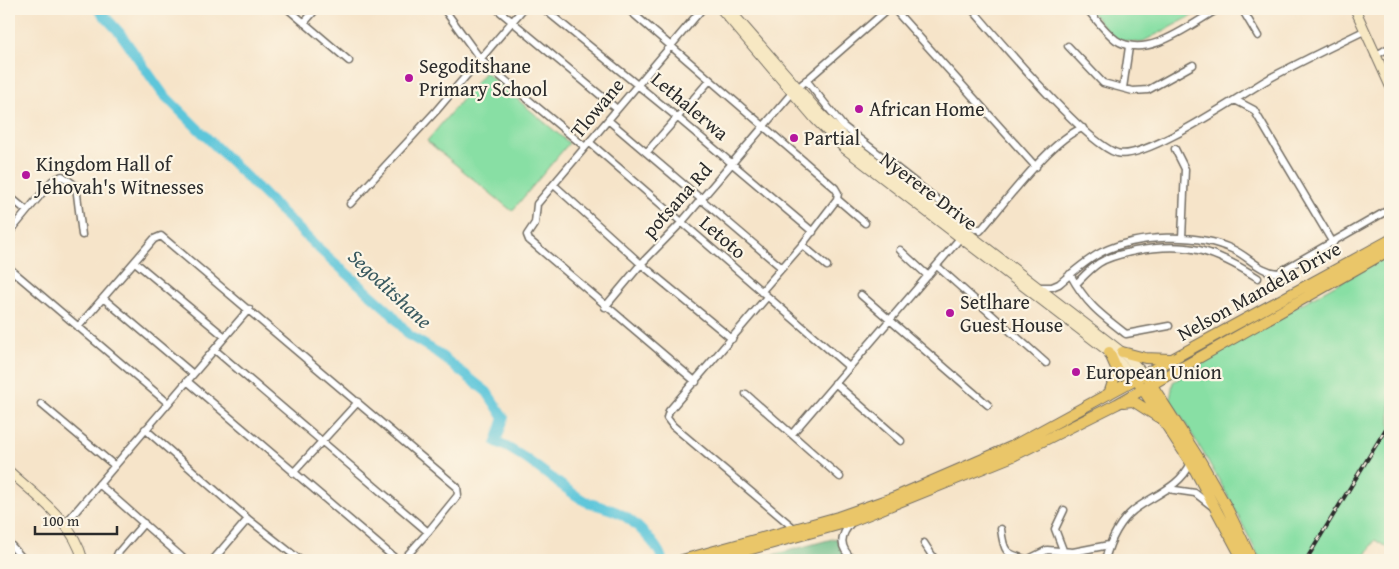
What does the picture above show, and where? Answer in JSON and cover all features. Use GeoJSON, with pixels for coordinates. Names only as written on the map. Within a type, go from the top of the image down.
{"type":"FeatureCollection","features":[{"type":"Feature","properties":{"kind":"main road","name":"Nyerere Drive"},"geometry":{"type":"LineString","coordinates":[[721,9],[795,90],[848,141],[1122,352],[1140,377]]}},
{"type":"Feature","properties":{"kind":"main road","name":"Nyerere Drive"},"geometry":{"type":"LineString","coordinates":[[729,9],[845,149],[1140,377]]}},
{"type":"Feature","properties":{"kind":"main road"},"geometry":{"type":"LineString","coordinates":[[1355,9],[1374,56],[1390,86]]}},
{"type":"Feature","properties":{"kind":"main road","name":"Nelson Mandela Drive"},"geometry":{"type":"LineString","coordinates":[[682,560],[796,530],[895,497],[947,476],[1013,446],[1390,240]]}},
{"type":"Feature","properties":{"kind":"main road","name":"Nelson Mandela Drive"},"geometry":{"type":"LineString","coordinates":[[712,560],[852,521],[1013,456],[1117,404],[1390,250]]}},
{"type":"Feature","properties":{"kind":"main road"},"geometry":{"type":"LineString","coordinates":[[1109,352],[1117,370],[1109,394]]}},
{"type":"Feature","properties":{"kind":"main road"},"geometry":{"type":"LineString","coordinates":[[1122,352],[1145,358],[1170,359]]}},
{"type":"Feature","properties":{"kind":"main road"},"geometry":{"type":"LineString","coordinates":[[1174,372],[1167,381],[1162,394],[1167,418],[1190,463],[1220,512],[1243,560]]}},
{"type":"Feature","properties":{"kind":"main road"},"geometry":{"type":"LineString","coordinates":[[1140,377],[1148,386],[1227,508],[1252,560]]}},
{"type":"Feature","properties":{"kind":"main road"},"geometry":{"type":"LineString","coordinates":[[1117,404],[1133,401],[1167,418]]}},
{"type":"Feature","properties":{"kind":"main road"},"geometry":{"type":"LineString","coordinates":[[9,471],[65,524],[83,560]]}},
{"type":"Feature","properties":{"kind":"main road"},"geometry":{"type":"LineString","coordinates":[[77,546],[78,560]]}},
{"type":"Feature","properties":{"kind":"street"},"geometry":{"type":"LineString","coordinates":[[288,9],[349,61]]}},
{"type":"Feature","properties":{"kind":"street"},"geometry":{"type":"LineString","coordinates":[[304,23],[316,9]]}},
{"type":"Feature","properties":{"kind":"street","name":"Letoto"},"geometry":{"type":"LineString","coordinates":[[444,9],[481,60],[681,223],[849,367]]}},
{"type":"Feature","properties":{"kind":"street"},"geometry":{"type":"LineString","coordinates":[[497,9],[617,109]]}},
{"type":"Feature","properties":{"kind":"street"},"geometry":{"type":"LineString","coordinates":[[350,204],[481,60],[523,9]]}},
{"type":"Feature","properties":{"kind":"street","name":"Lethalerwa"},"geometry":{"type":"LineString","coordinates":[[544,9],[638,84],[813,232]]}},
{"type":"Feature","properties":{"kind":"street"},"geometry":{"type":"LineString","coordinates":[[628,9],[835,188],[838,193],[837,199],[813,232],[761,292]]}},
{"type":"Feature","properties":{"kind":"street","name":"Tlowane"},"geometry":{"type":"LineString","coordinates":[[605,307],[529,240],[528,232],[535,223],[535,207],[702,9]]}},
{"type":"Feature","properties":{"kind":"street","name":"potsana Rd"},"geometry":{"type":"LineString","coordinates":[[605,307],[641,264],[681,223],[762,126],[795,90],[888,9]]}},
{"type":"Feature","properties":{"kind":"street"},"geometry":{"type":"LineString","coordinates":[[894,9],[1036,167]]}},
{"type":"Feature","properties":{"kind":"street"},"geometry":{"type":"LineString","coordinates":[[972,9],[1027,71],[1095,140],[1114,153],[1124,155],[1136,153],[1184,130],[1271,78],[1364,31]]}},
{"type":"Feature","properties":{"kind":"street"},"geometry":{"type":"LineString","coordinates":[[1087,9],[1115,39],[1129,46],[1144,47],[1153,45],[1218,9]]}},
{"type":"Feature","properties":{"kind":"street"},"geometry":{"type":"LineString","coordinates":[[1242,9],[1258,36]]}},
{"type":"Feature","properties":{"kind":"street"},"geometry":{"type":"LineString","coordinates":[[1068,46],[1102,84],[1123,88],[1148,90],[1193,65]]}},
{"type":"Feature","properties":{"kind":"street"},"geometry":{"type":"LineString","coordinates":[[1123,88],[1129,46]]}},
{"type":"Feature","properties":{"kind":"street"},"geometry":{"type":"LineString","coordinates":[[1374,56],[1390,48]]}},
{"type":"Feature","properties":{"kind":"street"},"geometry":{"type":"LineString","coordinates":[[648,152],[710,80]]}},
{"type":"Feature","properties":{"kind":"street"},"geometry":{"type":"LineString","coordinates":[[806,80],[843,126],[975,229],[982,229]]}},
{"type":"Feature","properties":{"kind":"street"},"geometry":{"type":"LineString","coordinates":[[1235,100],[1254,110],[1333,243]]}},
{"type":"Feature","properties":{"kind":"street"},"geometry":{"type":"LineString","coordinates":[[608,120],[648,152],[782,268]]}},
{"type":"Feature","properties":{"kind":"street"},"geometry":{"type":"LineString","coordinates":[[974,238],[1036,167],[1068,136],[1083,128]]}},
{"type":"Feature","properties":{"kind":"street"},"geometry":{"type":"LineString","coordinates":[[1175,149],[1185,169],[1182,238]]}},
{"type":"Feature","properties":{"kind":"street"},"geometry":{"type":"LineString","coordinates":[[9,233],[52,181],[58,177],[65,178],[76,186],[82,235]]}},
{"type":"Feature","properties":{"kind":"street"},"geometry":{"type":"LineString","coordinates":[[554,185],[641,264],[732,339]]}},
{"type":"Feature","properties":{"kind":"street"},"geometry":{"type":"LineString","coordinates":[[9,196],[26,211]]}},
{"type":"Feature","properties":{"kind":"street"},"geometry":{"type":"LineString","coordinates":[[837,199],[865,224]]}},
{"type":"Feature","properties":{"kind":"street"},"geometry":{"type":"LineString","coordinates":[[1037,287],[1052,287],[1059,284],[1099,254],[1142,240],[1182,238],[1223,246],[1233,250],[1264,270],[1275,273],[1288,269],[1390,209]]}},
{"type":"Feature","properties":{"kind":"street"},"geometry":{"type":"LineString","coordinates":[[78,327],[154,239],[161,236],[250,309],[457,487],[458,495],[403,560]]}},
{"type":"Feature","properties":{"kind":"street"},"geometry":{"type":"LineString","coordinates":[[792,434],[961,237]]}},
{"type":"Feature","properties":{"kind":"street"},"geometry":{"type":"LineString","coordinates":[[802,245],[827,266]]}},
{"type":"Feature","properties":{"kind":"street"},"geometry":{"type":"LineString","coordinates":[[1076,284],[1098,263],[1119,253],[1152,246],[1185,246],[1202,250],[1231,260],[1258,278]]}},
{"type":"Feature","properties":{"kind":"street"},"geometry":{"type":"LineString","coordinates":[[900,250],[928,276]]}},
{"type":"Feature","properties":{"kind":"street"},"geometry":{"type":"LineString","coordinates":[[135,262],[225,337]]}},
{"type":"Feature","properties":{"kind":"street"},"geometry":{"type":"LineString","coordinates":[[937,266],[1046,363]]}},
{"type":"Feature","properties":{"kind":"street"},"geometry":{"type":"LineString","coordinates":[[9,268],[168,403]]}},
{"type":"Feature","properties":{"kind":"street"},"geometry":{"type":"LineString","coordinates":[[1070,274],[1092,307],[1126,334],[1169,326]]}},
{"type":"Feature","properties":{"kind":"street"},"geometry":{"type":"LineString","coordinates":[[1056,301],[1059,284]]}},
{"type":"Feature","properties":{"kind":"street"},"geometry":{"type":"LineString","coordinates":[[861,295],[988,405]]}},
{"type":"Feature","properties":{"kind":"street"},"geometry":{"type":"LineString","coordinates":[[767,297],[696,382],[669,411],[668,421],[796,530]]}},
{"type":"Feature","properties":{"kind":"street"},"geometry":{"type":"LineString","coordinates":[[103,298],[193,374]]}},
{"type":"Feature","properties":{"kind":"street"},"geometry":{"type":"LineString","coordinates":[[605,307],[696,382]]}},
{"type":"Feature","properties":{"kind":"street"},"geometry":{"type":"LineString","coordinates":[[65,524],[250,309]]}},
{"type":"Feature","properties":{"kind":"street"},"geometry":{"type":"LineString","coordinates":[[215,350],[428,532]]}},
{"type":"Feature","properties":{"kind":"street"},"geometry":{"type":"LineString","coordinates":[[188,381],[293,473],[397,560]]}},
{"type":"Feature","properties":{"kind":"street"},"geometry":{"type":"LineString","coordinates":[[835,383],[901,441]]}},
{"type":"Feature","properties":{"kind":"street"},"geometry":{"type":"LineString","coordinates":[[746,394],[840,477]]}},
{"type":"Feature","properties":{"kind":"street"},"geometry":{"type":"LineString","coordinates":[[293,473],[358,402]]}},
{"type":"Feature","properties":{"kind":"street"},"geometry":{"type":"LineString","coordinates":[[41,404],[115,466]]}},
{"type":"Feature","properties":{"kind":"street"},"geometry":{"type":"LineString","coordinates":[[145,429],[248,519],[300,560]]}},
{"type":"Feature","properties":{"kind":"street"},"geometry":{"type":"LineString","coordinates":[[1104,560],[1109,544],[1129,516],[1183,478],[1190,463]]}},
{"type":"Feature","properties":{"kind":"street"},"geometry":{"type":"LineString","coordinates":[[99,484],[185,560]]}},
{"type":"Feature","properties":{"kind":"street"},"geometry":{"type":"LineString","coordinates":[[1167,489],[1194,493],[1220,512]]}},
{"type":"Feature","properties":{"kind":"street"},"geometry":{"type":"LineString","coordinates":[[1063,550],[1055,529],[1064,510]]}},
{"type":"Feature","properties":{"kind":"street"},"geometry":{"type":"LineString","coordinates":[[213,560],[248,519]]}},
{"type":"Feature","properties":{"kind":"street"},"geometry":{"type":"LineString","coordinates":[[852,521],[842,534],[841,542],[853,560]]}},
{"type":"Feature","properties":{"kind":"street"},"geometry":{"type":"LineString","coordinates":[[115,560],[118,553],[144,523]]}},
{"type":"Feature","properties":{"kind":"street"},"geometry":{"type":"LineString","coordinates":[[1001,529],[1003,546],[1008,553],[1013,557],[1027,560],[1046,550],[1073,552],[1109,544]]}},
{"type":"Feature","properties":{"kind":"street"},"geometry":{"type":"LineString","coordinates":[[9,543],[24,560]]}},
{"type":"Feature","properties":{"kind":"street"},"geometry":{"type":"LineString","coordinates":[[924,543],[935,560]]}},
{"type":"Feature","properties":{"kind":"green space"},"geometry":{"type":"Polygon","coordinates":[[[1088,9],[1205,9],[1140,43],[1115,39],[1088,9]]]}},
{"type":"Feature","properties":{"kind":"green space"},"geometry":{"type":"Polygon","coordinates":[[[485,72],[569,143],[512,211],[427,141],[485,72]]]}},
{"type":"Feature","properties":{"kind":"green space"},"geometry":{"type":"Polygon","coordinates":[[[1390,254],[1390,549],[1375,540],[1363,560],[1260,560],[1218,478],[1170,400],[1173,382],[1262,326],[1390,254]]]}},
{"type":"Feature","properties":{"kind":"green space"},"geometry":{"type":"Polygon","coordinates":[[[836,538],[845,560],[754,560],[836,538]]]}},
{"type":"Feature","properties":{"kind":"waterway","name":"Segoditshane"},"geometry":{"type":"LineString","coordinates":[[98,9],[120,33],[163,94],[316,246],[389,311],[410,336],[435,351],[487,392],[504,418],[496,442],[519,454],[583,500],[624,516],[651,541],[662,560]]}},
{"type":"Feature","properties":{"kind":"railway"},"geometry":{"type":"LineString","coordinates":[[1306,560],[1390,422]]}},
{"type":"Feature","properties":{"kind":"place","name":"Segoditshane Primary School"},"geometry":{"type":"Point","coordinates":[409,78]}},
{"type":"Feature","properties":{"kind":"place","name":"African Home"},"geometry":{"type":"Point","coordinates":[859,109]}},
{"type":"Feature","properties":{"kind":"place","name":"Partial"},"geometry":{"type":"Point","coordinates":[794,138]}},
{"type":"Feature","properties":{"kind":"place","name":"Kingdom Hall of Jehovah's Witnesses"},"geometry":{"type":"Point","coordinates":[26,175]}},
{"type":"Feature","properties":{"kind":"place","name":"Setlhare Guest House"},"geometry":{"type":"Point","coordinates":[950,313]}},
{"type":"Feature","properties":{"kind":"place","name":"European Union"},"geometry":{"type":"Point","coordinates":[1076,372]}}]}
